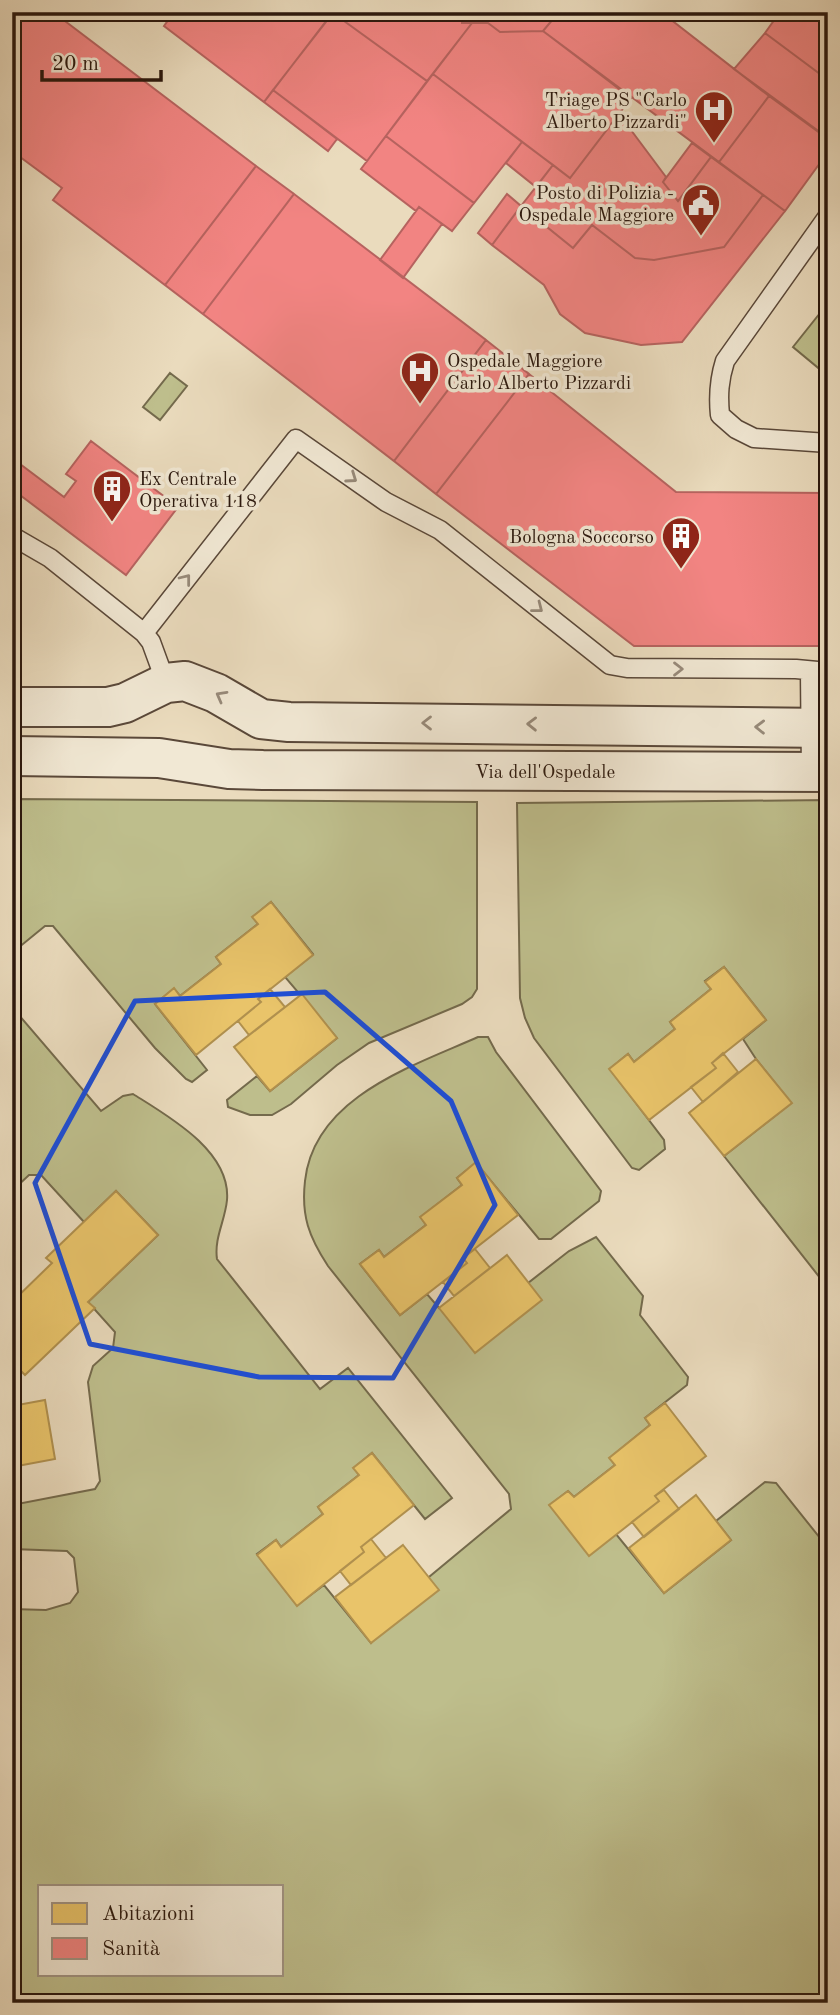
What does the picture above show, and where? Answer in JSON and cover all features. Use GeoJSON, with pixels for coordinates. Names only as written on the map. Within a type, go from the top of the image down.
{"type":"FeatureCollection","features":[{"type":"Feature","properties":{"kind":"street"},"geometry":{"type":"LineString","coordinates":[[12,707],[116,706],[166,683],[185,681],[199,685],[261,719],[275,721],[819,727]]}},
{"type":"Feature","properties":{"kind":"street","name":"Via dell'Ospedale"},"geometry":{"type":"LineString","coordinates":[[12,756],[159,758],[229,769],[263,770],[820,772]]}},
{"type":"Feature","properties":{"kind":"lane"},"geometry":{"type":"LineString","coordinates":[[828,216],[725,361],[719,380],[720,415],[736,429],[754,438],[828,443]]}},
{"type":"Feature","properties":{"kind":"lane"},"geometry":{"type":"LineString","coordinates":[[144,633],[296,439],[386,502],[440,530],[610,664],[627,668],[796,669],[819,672],[820,772]]}},
{"type":"Feature","properties":{"kind":"lane"},"geometry":{"type":"LineString","coordinates":[[12,536],[50,558],[144,633],[151,642],[166,683]]}},
{"type":"Feature","properties":{"kind":"highlighted area"},"geometry":{"type":"Polygon","coordinates":[[[325,992],[451,1101],[495,1205],[393,1378],[259,1377],[90,1344],[35,1183],[135,1001],[325,992]]]}},
{"type":"Feature","properties":{"kind":"green space"},"geometry":{"type":"Polygon","coordinates":[[[828,303],[828,376],[793,347],[828,303]]]}},
{"type":"Feature","properties":{"kind":"green space"},"geometry":{"type":"Polygon","coordinates":[[[170,373],[187,386],[160,420],[143,407],[170,373]]]}},
{"type":"Feature","properties":{"kind":"green space"},"geometry":{"type":"Polygon","coordinates":[[[12,799],[477,802],[477,989],[472,997],[462,1004],[369,1043],[337,1065],[291,1104],[272,1115],[250,1115],[228,1107],[227,1100],[257,1076],[270,1091],[337,1038],[285,977],[313,954],[271,902],[253,917],[258,924],[216,957],[221,964],[180,996],[174,989],[155,1004],[207,1070],[192,1082],[186,1079],[155,1048],[53,926],[45,926],[12,953],[12,799]]]}},
{"type":"Feature","properties":{"kind":"green space"},"geometry":{"type":"Polygon","coordinates":[[[828,800],[828,1288],[724,1156],[791,1103],[743,1039],[766,1020],[724,967],[705,981],[711,989],[670,1022],[675,1029],[634,1062],[628,1054],[610,1069],[664,1140],[665,1149],[639,1170],[632,1168],[534,1038],[520,998],[517,803],[828,800]]]}},
{"type":"Feature","properties":{"kind":"green space"},"geometry":{"type":"Polygon","coordinates":[[[12,1007],[101,1111],[123,1096],[133,1094],[179,1124],[208,1151],[226,1182],[227,1200],[217,1244],[217,1259],[320,1389],[348,1368],[452,1498],[425,1519],[372,1453],[354,1468],[359,1475],[318,1507],[323,1514],[281,1547],[276,1540],[257,1554],[297,1605],[324,1585],[371,1643],[429,1577],[511,1509],[509,1494],[328,1266],[308,1226],[304,1205],[305,1181],[312,1152],[327,1127],[347,1106],[370,1088],[397,1073],[478,1037],[488,1037],[496,1052],[601,1191],[599,1201],[551,1239],[539,1239],[476,1163],[457,1178],[462,1185],[421,1217],[426,1225],[384,1257],[379,1250],[360,1264],[400,1315],[427,1294],[439,1308],[528,1283],[569,1251],[596,1237],[643,1296],[640,1315],[688,1377],[687,1385],[645,1418],[650,1425],[610,1458],[615,1465],[574,1497],[568,1491],[550,1505],[616,1534],[664,1593],[731,1540],[716,1521],[765,1482],[776,1483],[828,1548],[828,2003],[12,2003],[12,1609],[46,1610],[70,1603],[78,1592],[74,1558],[67,1551],[12,1549],[12,1505],[95,1489],[100,1481],[88,1382],[93,1366],[113,1348],[115,1332],[88,1302],[158,1235],[116,1191],[84,1222],[41,1175],[29,1175],[12,1191],[12,1007]]]}},
{"type":"Feature","properties":{"kind":"building: Abitazioni"},"geometry":{"type":"Polygon","coordinates":[[[271,902],[313,955],[258,999],[261,1002],[196,1055],[155,1004],[174,988],[180,996],[221,964],[216,957],[258,924],[252,917],[271,902]]]}},
{"type":"Feature","properties":{"kind":"building: Abitazioni"},"geometry":{"type":"Polygon","coordinates":[[[724,967],[766,1020],[712,1063],[716,1068],[649,1120],[609,1069],[628,1054],[634,1062],[675,1029],[670,1022],[711,989],[705,982],[724,967]]]}},
{"type":"Feature","properties":{"kind":"building: Abitazioni"},"geometry":{"type":"Polygon","coordinates":[[[270,989],[285,1007],[249,1035],[238,1021],[261,1002],[258,999],[270,989]]]}},
{"type":"Feature","properties":{"kind":"building: Abitazioni"},"geometry":{"type":"Polygon","coordinates":[[[302,994],[337,1038],[270,1091],[234,1047],[302,994]]]}},
{"type":"Feature","properties":{"kind":"building: Abitazioni"},"geometry":{"type":"Polygon","coordinates":[[[723,1053],[738,1072],[703,1102],[691,1087],[716,1068],[712,1063],[723,1053]]]}},
{"type":"Feature","properties":{"kind":"building: Abitazioni"},"geometry":{"type":"Polygon","coordinates":[[[756,1059],[792,1103],[724,1156],[689,1113],[756,1059]]]}},
{"type":"Feature","properties":{"kind":"building: Abitazioni"},"geometry":{"type":"Polygon","coordinates":[[[476,1162],[518,1215],[463,1258],[467,1263],[400,1315],[360,1264],[379,1250],[384,1257],[426,1225],[420,1217],[462,1185],[457,1178],[476,1162]]]}},
{"type":"Feature","properties":{"kind":"building: Abitazioni"},"geometry":{"type":"Polygon","coordinates":[[[116,1191],[158,1235],[88,1302],[95,1308],[25,1375],[12,1362],[12,1302],[52,1263],[46,1258],[116,1191]]]}},
{"type":"Feature","properties":{"kind":"building: Abitazioni"},"geometry":{"type":"Polygon","coordinates":[[[475,1249],[490,1268],[454,1296],[443,1282],[467,1263],[463,1258],[475,1249]]]}},
{"type":"Feature","properties":{"kind":"building: Abitazioni"},"geometry":{"type":"Polygon","coordinates":[[[507,1255],[542,1300],[475,1353],[439,1308],[507,1255]]]}},
{"type":"Feature","properties":{"kind":"building: Abitazioni"},"geometry":{"type":"Polygon","coordinates":[[[45,1400],[55,1459],[12,1467],[12,1406],[45,1400]]]}},
{"type":"Feature","properties":{"kind":"building: Abitazioni"},"geometry":{"type":"Polygon","coordinates":[[[665,1403],[706,1456],[655,1496],[659,1501],[589,1556],[549,1505],[568,1491],[574,1497],[615,1465],[609,1458],[650,1425],[645,1418],[665,1403]]]}},
{"type":"Feature","properties":{"kind":"building: Abitazioni"},"geometry":{"type":"Polygon","coordinates":[[[372,1453],[414,1505],[361,1547],[364,1552],[297,1606],[257,1555],[276,1540],[281,1547],[323,1514],[318,1507],[359,1475],[353,1468],[372,1453]]]}},
{"type":"Feature","properties":{"kind":"building: Abitazioni"},"geometry":{"type":"Polygon","coordinates":[[[664,1490],[679,1509],[644,1537],[632,1522],[659,1501],[655,1496],[664,1490]]]}},
{"type":"Feature","properties":{"kind":"building: Abitazioni"},"geometry":{"type":"Polygon","coordinates":[[[696,1495],[731,1540],[664,1593],[629,1548],[696,1495]]]}},
{"type":"Feature","properties":{"kind":"building: Abitazioni"},"geometry":{"type":"Polygon","coordinates":[[[371,1539],[386,1558],[351,1585],[340,1571],[364,1552],[361,1547],[371,1539]]]}},
{"type":"Feature","properties":{"kind":"building: Abitazioni"},"geometry":{"type":"Polygon","coordinates":[[[403,1545],[439,1590],[371,1643],[335,1597],[403,1545]]]}},
{"type":"Feature","properties":{"kind":"building: Sanità"},"geometry":{"type":"Polygon","coordinates":[[[18,12],[53,12],[256,166],[165,285],[53,200],[62,188],[12,151],[12,20],[18,12]]]}},
{"type":"Feature","properties":{"kind":"building: Sanità"},"geometry":{"type":"Polygon","coordinates":[[[174,12],[333,12],[264,102],[164,26],[174,12]]]}},
{"type":"Feature","properties":{"kind":"building: Sanità"},"geometry":{"type":"Polygon","coordinates":[[[462,12],[462,23],[472,23],[427,81],[333,13],[462,12]]]}},
{"type":"Feature","properties":{"kind":"building: Sanità"},"geometry":{"type":"Polygon","coordinates":[[[462,12],[559,12],[543,31],[500,32],[488,23],[462,23],[462,12]]]}},
{"type":"Feature","properties":{"kind":"building: Sanità"},"geometry":{"type":"Polygon","coordinates":[[[559,12],[661,12],[769,96],[719,162],[543,31],[559,12]]]}},
{"type":"Feature","properties":{"kind":"building: Sanità"},"geometry":{"type":"Polygon","coordinates":[[[780,12],[828,12],[828,80],[765,33],[780,12]]]}},
{"type":"Feature","properties":{"kind":"building: Sanità"},"geometry":{"type":"Polygon","coordinates":[[[333,13],[427,81],[367,161],[273,90],[333,13]]]}},
{"type":"Feature","properties":{"kind":"building: Sanità"},"geometry":{"type":"Polygon","coordinates":[[[472,23],[488,23],[500,32],[543,31],[631,98],[570,178],[433,74],[472,23]]]}},
{"type":"Feature","properties":{"kind":"building: Sanità"},"geometry":{"type":"Polygon","coordinates":[[[765,33],[828,80],[828,138],[734,69],[765,33]]]}},
{"type":"Feature","properties":{"kind":"building: Sanità"},"geometry":{"type":"Polygon","coordinates":[[[433,74],[522,142],[474,203],[386,136],[433,74]]]}},
{"type":"Feature","properties":{"kind":"building: Sanità"},"geometry":{"type":"Polygon","coordinates":[[[273,90],[337,139],[328,151],[264,102],[273,90]]]}},
{"type":"Feature","properties":{"kind":"building: Sanità"},"geometry":{"type":"Polygon","coordinates":[[[769,96],[828,139],[828,152],[785,211],[719,162],[769,96]]]}},
{"type":"Feature","properties":{"kind":"building: Sanità"},"geometry":{"type":"Polygon","coordinates":[[[619,114],[666,177],[663,182],[678,201],[711,157],[763,195],[724,247],[654,260],[635,258],[592,225],[573,248],[521,206],[553,165],[570,178],[619,114]]]}},
{"type":"Feature","properties":{"kind":"building: Sanità"},"geometry":{"type":"Polygon","coordinates":[[[386,136],[474,203],[452,231],[419,207],[416,211],[361,169],[386,136]]]}},
{"type":"Feature","properties":{"kind":"building: Sanità"},"geometry":{"type":"Polygon","coordinates":[[[522,142],[553,165],[536,187],[506,163],[522,142]]]}},
{"type":"Feature","properties":{"kind":"building: Sanità"},"geometry":{"type":"Polygon","coordinates":[[[692,143],[711,157],[678,201],[663,182],[692,143]]]}},
{"type":"Feature","properties":{"kind":"building: Sanità"},"geometry":{"type":"Polygon","coordinates":[[[256,166],[294,194],[203,314],[165,285],[256,166]]]}},
{"type":"Feature","properties":{"kind":"building: Sanità"},"geometry":{"type":"Polygon","coordinates":[[[294,194],[486,340],[394,461],[203,314],[294,194]]]}},
{"type":"Feature","properties":{"kind":"building: Sanità"},"geometry":{"type":"Polygon","coordinates":[[[507,194],[521,206],[492,245],[478,233],[507,194]]]}},
{"type":"Feature","properties":{"kind":"building: Sanità"},"geometry":{"type":"Polygon","coordinates":[[[763,195],[785,211],[682,342],[641,345],[585,333],[560,314],[544,285],[492,245],[521,206],[573,248],[592,225],[635,258],[654,260],[724,247],[763,195]]]}},
{"type":"Feature","properties":{"kind":"building: Sanità"},"geometry":{"type":"Polygon","coordinates":[[[419,207],[442,224],[403,278],[380,260],[419,207]]]}},
{"type":"Feature","properties":{"kind":"building: Sanità"},"geometry":{"type":"Polygon","coordinates":[[[486,340],[529,374],[436,494],[394,461],[486,340]]]}},
{"type":"Feature","properties":{"kind":"building: Sanità","name":"Bologna Soccorso"},"geometry":{"type":"Polygon","coordinates":[[[529,374],[676,492],[828,493],[828,646],[634,646],[436,494],[529,374]]]}},
{"type":"Feature","properties":{"kind":"building: Sanità","name":"Ex Centrale Operativa 118"},"geometry":{"type":"Polygon","coordinates":[[[91,441],[178,507],[126,575],[12,489],[12,458],[64,497],[76,481],[66,474],[91,441]]]}},
{"type":"Feature","properties":{"kind":"place","name":"Triage PS \"Carlo Alberto Pizzardi\""},"geometry":{"type":"Point","coordinates":[714,144]}},
{"type":"Feature","properties":{"kind":"place","name":"Posto di Polizia - Ospedale Maggiore"},"geometry":{"type":"Point","coordinates":[701,237]}},
{"type":"Feature","properties":{"kind":"place","name":"Ospedale Maggiore Carlo Alberto Pizzardi"},"geometry":{"type":"Point","coordinates":[420,405]}},
{"type":"Feature","properties":{"kind":"place","name":"Ex Centrale Operativa 118"},"geometry":{"type":"Point","coordinates":[112,523]}},
{"type":"Feature","properties":{"kind":"place","name":"Bologna Soccorso"},"geometry":{"type":"Point","coordinates":[681,570]}}]}
